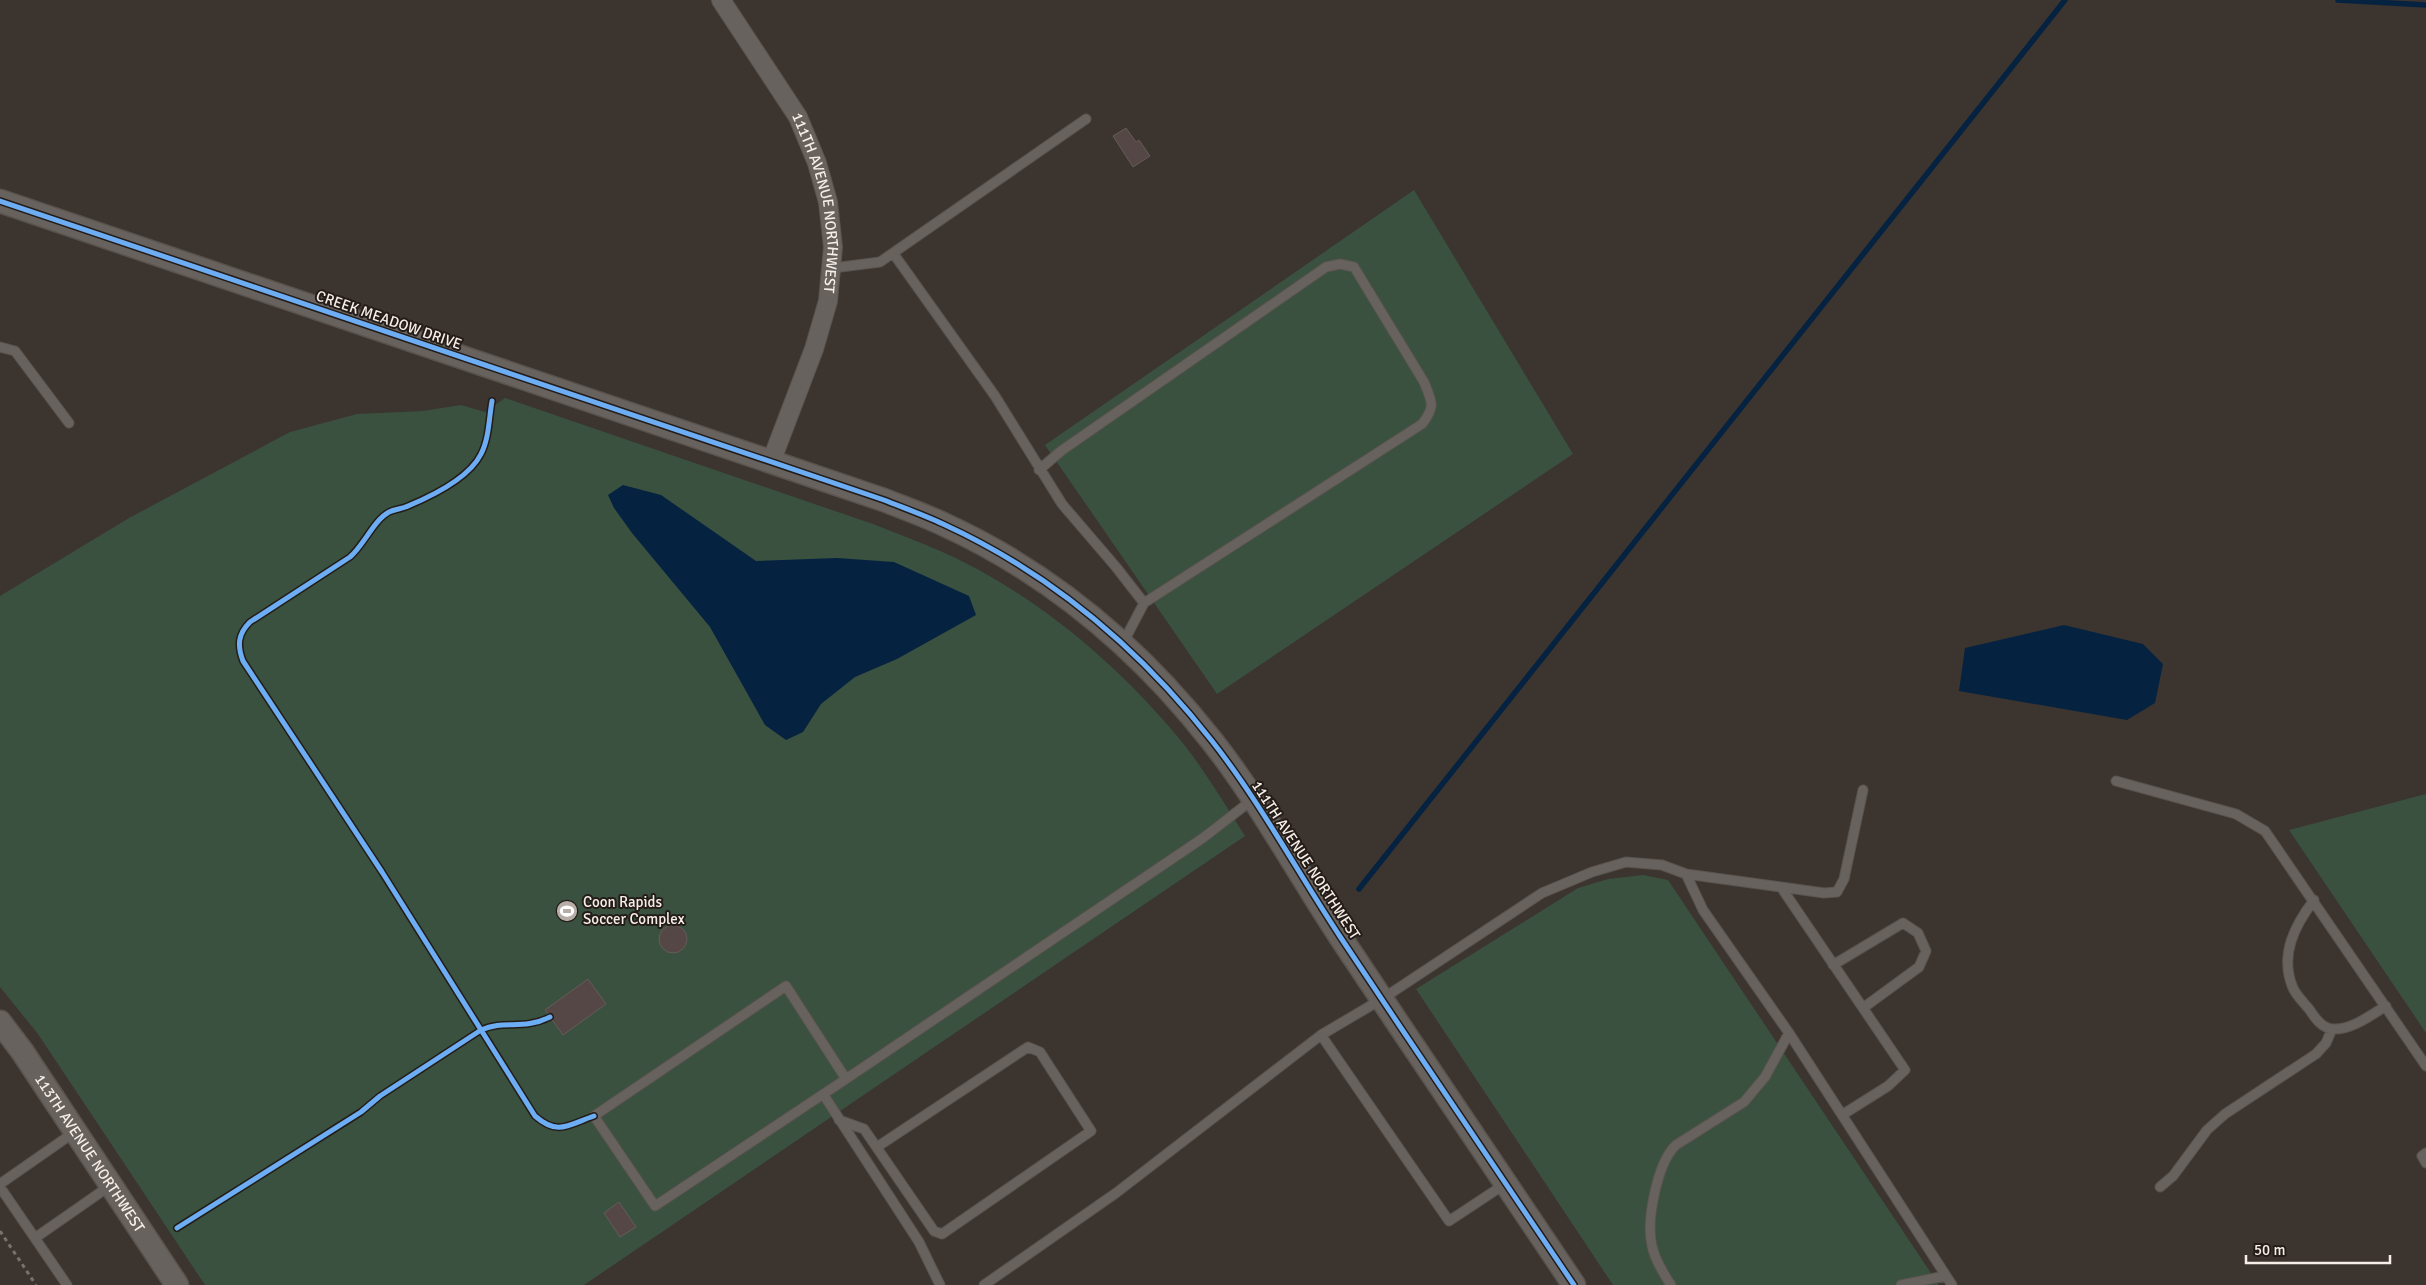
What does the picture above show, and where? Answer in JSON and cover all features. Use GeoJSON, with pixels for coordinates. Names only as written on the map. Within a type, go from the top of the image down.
{"type":"FeatureCollection","features":[{"type":"Feature","properties":{"kind":"street","name":"111TH AVENUE NORTHWEST"},"geometry":{"type":"LineString","coordinates":[[721,0],[798,117],[817,163],[828,202],[834,247],[828,301],[814,348],[770,462],[884,500],[951,528],[992,549],[1046,583],[1093,617],[1123,643],[1172,694],[1213,742],[1382,999],[1574,1285]]}},
{"type":"Feature","properties":{"kind":"street","name":"CREEK MEADOW DRIVE"},"geometry":{"type":"LineString","coordinates":[[0,201],[770,462]]}},
{"type":"Feature","properties":{"kind":"street","name":"113TH AVENUE NORTHWEST"},"geometry":{"type":"LineString","coordinates":[[0,1022],[76,1131],[177,1285]]}},
{"type":"Feature","properties":{"kind":"lane"},"geometry":{"type":"LineString","coordinates":[[833,268],[880,262],[1086,119]]}},
{"type":"Feature","properties":{"kind":"lane"},"geometry":{"type":"LineString","coordinates":[[893,253],[995,396],[1039,470],[1062,504],[1144,603]]}},
{"type":"Feature","properties":{"kind":"lane"},"geometry":{"type":"LineString","coordinates":[[1039,470],[1061,451],[1326,267],[1340,264],[1354,267],[1424,382],[1432,402],[1431,413],[1422,424],[1144,603],[1123,643]]}},
{"type":"Feature","properties":{"kind":"lane"},"geometry":{"type":"LineString","coordinates":[[0,347],[15,351],[69,424]]}},
{"type":"Feature","properties":{"kind":"lane"},"geometry":{"type":"LineString","coordinates":[[2116,782],[2236,814],[2265,831],[2426,1066]]}},
{"type":"Feature","properties":{"kind":"lane"},"geometry":{"type":"LineString","coordinates":[[990,1283],[1116,1193],[1322,1035],[1382,999],[1542,893],[1592,872],[1626,862],[1662,865],[1686,874],[1824,893],[1837,892],[1844,879],[1863,790]]}},
{"type":"Feature","properties":{"kind":"lane"},"geometry":{"type":"LineString","coordinates":[[846,1079],[786,986],[594,1116],[655,1206],[846,1079],[1203,838],[1252,800]]}},
{"type":"Feature","properties":{"kind":"lane"},"geometry":{"type":"LineString","coordinates":[[1686,874],[1703,910],[1789,1034],[1952,1285]]}},
{"type":"Feature","properties":{"kind":"lane"},"geometry":{"type":"LineString","coordinates":[[1782,887],[1905,1070],[1888,1086],[1842,1115]]}},
{"type":"Feature","properties":{"kind":"lane"},"geometry":{"type":"LineString","coordinates":[[2314,900],[2297,923],[2289,948],[2288,966],[2293,988],[2319,1023],[2332,1030],[2347,1028],[2386,1006]]}},
{"type":"Feature","properties":{"kind":"lane"},"geometry":{"type":"LineString","coordinates":[[1833,965],[1903,923],[1918,933],[1926,952],[1919,967],[1863,1008]]}},
{"type":"Feature","properties":{"kind":"lane"},"geometry":{"type":"LineString","coordinates":[[2160,1186],[2173,1176],[2207,1130],[2225,1114],[2316,1054],[2326,1043],[2332,1030]]}},
{"type":"Feature","properties":{"kind":"lane"},"geometry":{"type":"LineString","coordinates":[[1671,1285],[1659,1266],[1652,1246],[1651,1228],[1662,1164],[1668,1153],[1676,1145],[1744,1102],[1765,1078],[1789,1034]]}},
{"type":"Feature","properties":{"kind":"lane"},"geometry":{"type":"LineString","coordinates":[[1322,1035],[1449,1221],[1506,1184]]}},
{"type":"Feature","properties":{"kind":"lane"},"geometry":{"type":"LineString","coordinates":[[839,1120],[864,1129],[877,1148],[934,1231],[942,1234],[1092,1131],[1040,1052],[1028,1047],[877,1148]]}},
{"type":"Feature","properties":{"kind":"lane"},"geometry":{"type":"LineString","coordinates":[[823,1094],[919,1242],[940,1285]]}},
{"type":"Feature","properties":{"kind":"lane"},"geometry":{"type":"LineString","coordinates":[[0,1184],[76,1131]]}},
{"type":"Feature","properties":{"kind":"lane"},"geometry":{"type":"LineString","coordinates":[[2426,1153],[2422,1156],[2426,1163]]}},
{"type":"Feature","properties":{"kind":"lane"},"geometry":{"type":"LineString","coordinates":[[35,1238],[111,1185]]}},
{"type":"Feature","properties":{"kind":"lane"},"geometry":{"type":"LineString","coordinates":[[0,1187],[67,1285]]}},
{"type":"Feature","properties":{"kind":"lane"},"geometry":{"type":"LineString","coordinates":[[1901,1285],[1945,1276]]}},
{"type":"Feature","properties":{"kind":"path"},"geometry":{"type":"LineString","coordinates":[[0,1231],[36,1285]]}},
{"type":"Feature","properties":{"kind":"green space"},"geometry":{"type":"Polygon","coordinates":[[[1414,190],[1573,454],[1217,694],[1045,445],[1414,190]]]}},
{"type":"Feature","properties":{"kind":"green space","name":"Coon Rapids Soccer Complex"},"geometry":{"type":"Polygon","coordinates":[[[505,398],[873,524],[952,556],[977,569],[1031,602],[1057,621],[1129,684],[1172,730],[1192,755],[1245,836],[584,1285],[205,1285],[38,1034],[0,987],[0,596],[129,518],[290,432],[357,414],[423,411],[461,405],[485,412],[505,398]]]}},
{"type":"Feature","properties":{"kind":"green space"},"geometry":{"type":"Polygon","coordinates":[[[2426,794],[2426,1033],[2289,830],[2426,794]]]}},
{"type":"Feature","properties":{"kind":"green space"},"geometry":{"type":"Polygon","coordinates":[[[1643,875],[1668,880],[1939,1285],[1613,1285],[1416,989],[1578,888],[1608,879],[1643,875]]]}},
{"type":"Feature","properties":{"kind":"water"},"geometry":{"type":"Polygon","coordinates":[[[623,485],[661,495],[756,561],[837,558],[894,562],[969,596],[976,615],[897,659],[855,677],[821,704],[803,732],[786,740],[765,725],[710,627],[632,533],[614,508],[608,495],[623,485]]]}},
{"type":"Feature","properties":{"kind":"water"},"geometry":{"type":"Polygon","coordinates":[[[2064,625],[2143,644],[2163,664],[2155,703],[2127,720],[1959,691],[1965,648],[2064,625]]]}},
{"type":"Feature","properties":{"kind":"building"},"geometry":{"type":"Polygon","coordinates":[[[1126,128],[1136,142],[1139,140],[1150,156],[1133,167],[1113,136],[1126,128]]]}},
{"type":"Feature","properties":{"kind":"building"},"geometry":{"type":"Polygon","coordinates":[[[673,925],[683,929],[687,939],[683,949],[673,953],[663,949],[659,939],[663,929],[673,925]]]}},
{"type":"Feature","properties":{"kind":"building"},"geometry":{"type":"Polygon","coordinates":[[[588,979],[606,1004],[563,1035],[545,1010],[588,979]]]}},
{"type":"Feature","properties":{"kind":"building"},"geometry":{"type":"Polygon","coordinates":[[[619,1202],[636,1227],[620,1237],[604,1213],[619,1202]]]}},
{"type":"Feature","properties":{"kind":"waterway"},"geometry":{"type":"LineString","coordinates":[[1359,889],[2065,0]]}},
{"type":"Feature","properties":{"kind":"waterway"},"geometry":{"type":"LineString","coordinates":[[2338,0],[2426,5]]}},
{"type":"Feature","properties":{"kind":"cycle path"},"geometry":{"type":"LineString","coordinates":[[0,201],[884,500],[936,521],[1020,565],[1090,616],[1123,644],[1184,707],[1230,764],[1341,938],[1574,1285]]}},
{"type":"Feature","properties":{"kind":"cycle path"},"geometry":{"type":"LineString","coordinates":[[492,401],[484,448],[468,471],[428,497],[389,512],[379,521],[350,557],[250,622],[241,635],[239,645],[243,661],[382,872],[535,1116],[550,1126],[557,1127],[570,1125],[594,1116]]}},
{"type":"Feature","properties":{"kind":"cycle path"},"geometry":{"type":"LineString","coordinates":[[177,1228],[361,1112],[380,1096],[481,1030],[498,1025],[531,1023],[550,1017]]}},
{"type":"Feature","properties":{"kind":"place","name":"Coon Rapids Soccer Complex"},"geometry":{"type":"Point","coordinates":[567,911]}}]}
